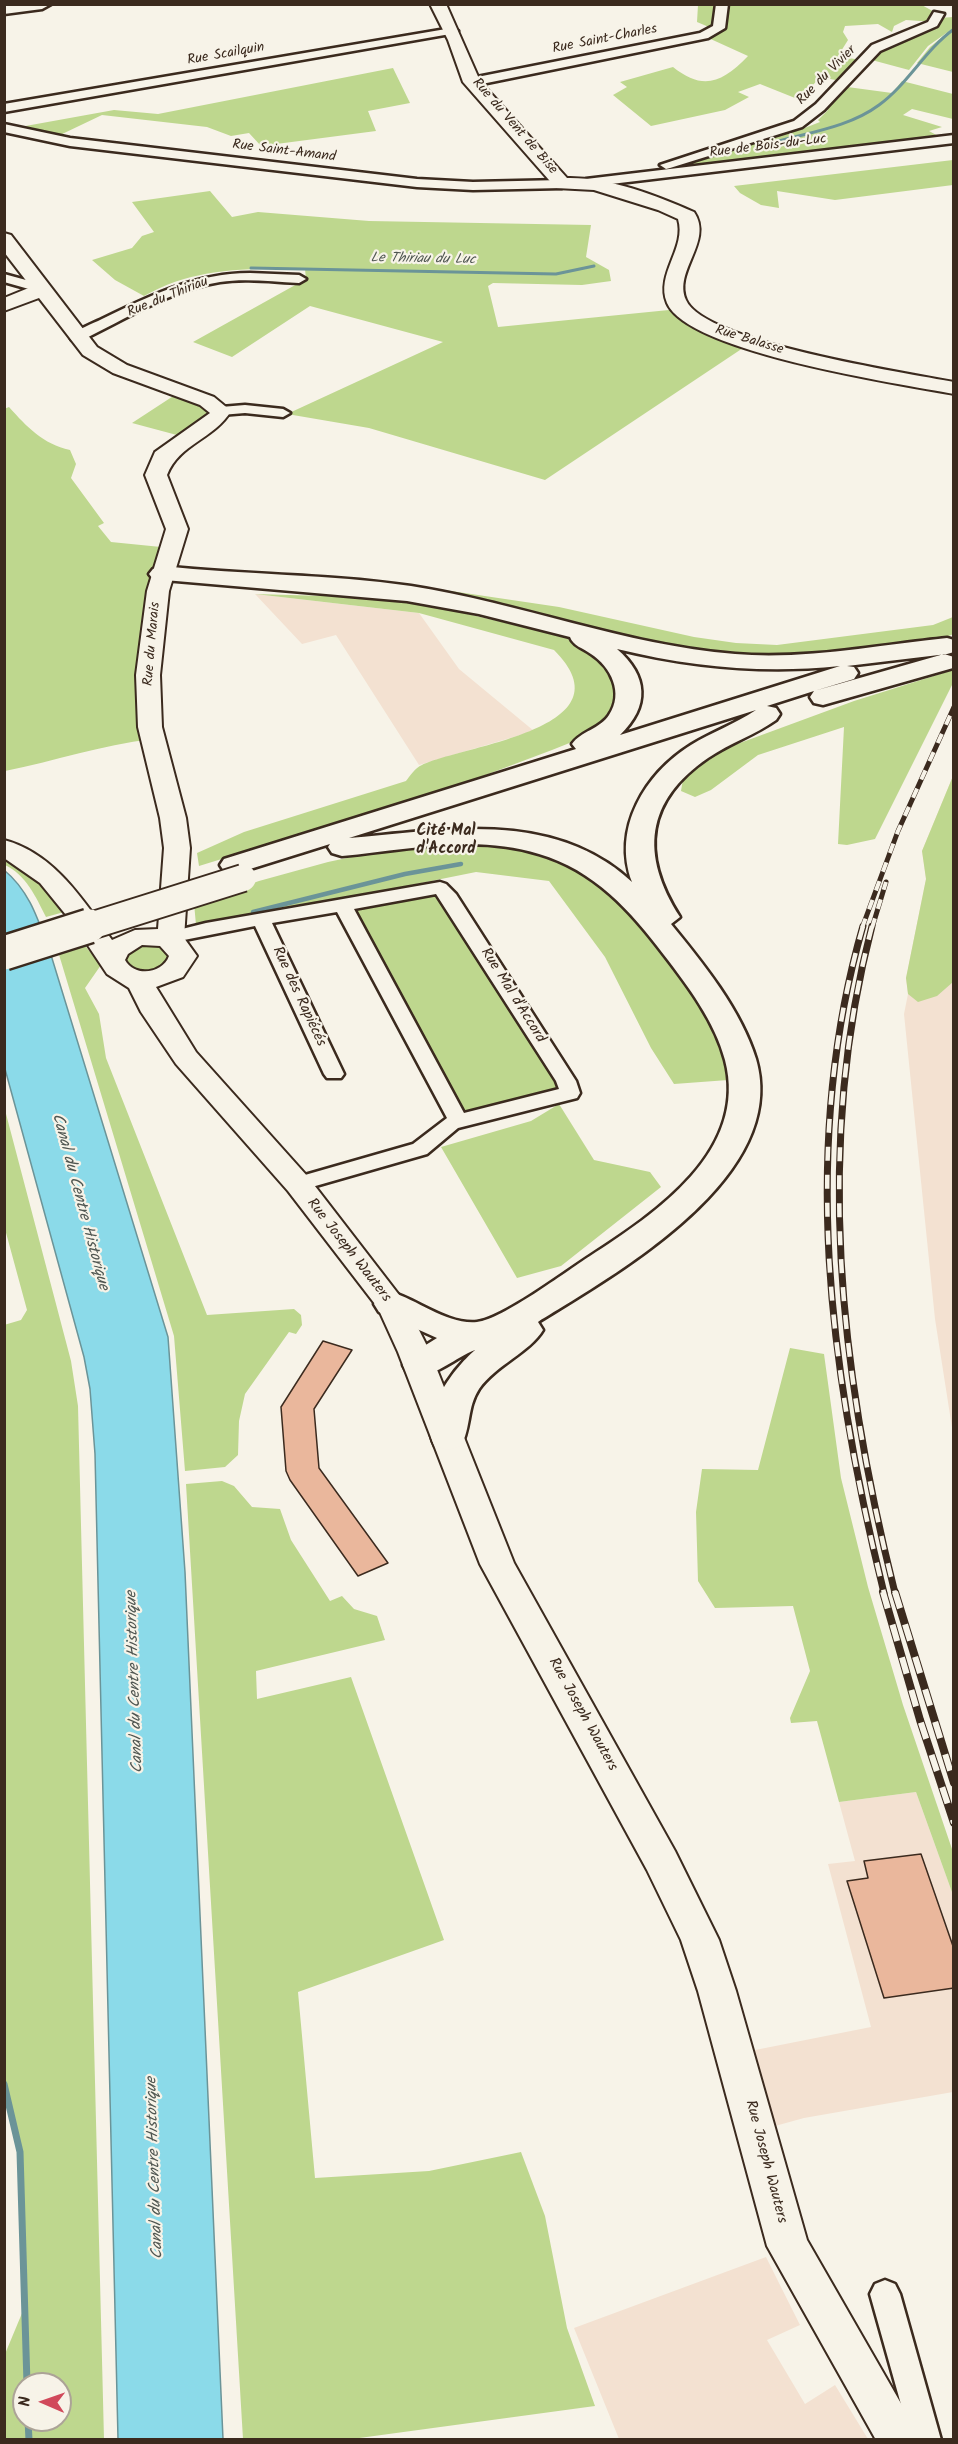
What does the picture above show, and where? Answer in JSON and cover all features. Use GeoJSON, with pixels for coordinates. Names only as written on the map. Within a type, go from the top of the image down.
{"type":"FeatureCollection","features":[{"type":"Feature","properties":{"kind":"main road"},"geometry":{"type":"LineString","coordinates":[[4,9],[42,4]]}},
{"type":"Feature","properties":{"kind":"main road"},"geometry":{"type":"LineString","coordinates":[[160,582],[378,591],[443,599],[668,652],[735,662],[810,663],[948,653]]}},
{"type":"Feature","properties":{"kind":"main road"},"geometry":{"type":"LineString","coordinates":[[160,582],[399,599],[472,611],[577,636],[601,646],[614,657],[623,670],[630,695],[623,718],[612,729],[562,761]]}},
{"type":"Feature","properties":{"kind":"main road"},"geometry":{"type":"LineString","coordinates":[[4,936],[238,871],[342,847],[767,714],[948,653]]}},
{"type":"Feature","properties":{"kind":"main road"},"geometry":{"type":"LineString","coordinates":[[4,953],[562,761],[881,662],[948,653]]}},
{"type":"Feature","properties":{"kind":"main road"},"geometry":{"type":"LineString","coordinates":[[420,1365],[442,1365],[482,1346],[685,1222],[712,1197],[731,1174],[744,1151],[753,1131],[757,1108],[759,1084],[754,1058],[730,1007],[704,967],[659,909],[644,878],[638,848],[639,834],[649,805],[658,788],[698,753],[749,728],[767,714]]}},
{"type":"Feature","properties":{"kind":"main road"},"geometry":{"type":"LineString","coordinates":[[342,847],[455,835],[487,835],[523,840],[576,858],[616,884],[651,921],[717,1009],[740,1059],[744,1082],[739,1124],[720,1163],[697,1190],[643,1237],[514,1320],[482,1346],[452,1407],[448,1437]]}},
{"type":"Feature","properties":{"kind":"main road"},"geometry":{"type":"LineString","coordinates":[[391,1305],[482,1346]]}},
{"type":"Feature","properties":{"kind":"street","name":"Rue du Vent de Bise"},"geometry":{"type":"LineString","coordinates":[[438,4],[452,31],[472,82],[562,184]]}},
{"type":"Feature","properties":{"kind":"street","name":"Rue Saint-Charles"},"geometry":{"type":"LineString","coordinates":[[472,82],[704,36],[719,28],[722,4]]}},
{"type":"Feature","properties":{"kind":"street","name":"Rue du Vivier"},"geometry":{"type":"LineString","coordinates":[[625,179],[718,147],[798,124],[820,107],[876,48],[933,24],[938,14]]}},
{"type":"Feature","properties":{"kind":"street","name":"Rue Scailquin"},"geometry":{"type":"LineString","coordinates":[[4,108],[452,31]]}},
{"type":"Feature","properties":{"kind":"street","name":"Rue Saint-Amand"},"geometry":{"type":"LineString","coordinates":[[4,128],[70,142],[411,182],[473,186],[562,184]]}},
{"type":"Feature","properties":{"kind":"street","name":"Rue de Bois-du-Luc"},"geometry":{"type":"LineString","coordinates":[[586,183],[954,140]]}},
{"type":"Feature","properties":{"kind":"street"},"geometry":{"type":"LineString","coordinates":[[562,184],[586,183]]}},
{"type":"Feature","properties":{"kind":"street","name":"Rue Balasse"},"geometry":{"type":"LineString","coordinates":[[586,183],[665,206],[687,216],[691,229],[674,298],[679,309],[697,323],[759,346],[954,388]]}},
{"type":"Feature","properties":{"kind":"street"},"geometry":{"type":"LineString","coordinates":[[4,239],[77,337],[103,361],[207,401],[221,411],[245,409],[282,413]]}},
{"type":"Feature","properties":{"kind":"street","name":"Rue du Thiriau"},"geometry":{"type":"LineString","coordinates":[[77,337],[169,295],[208,281],[238,277],[299,279]]}},
{"type":"Feature","properties":{"kind":"street"},"geometry":{"type":"LineString","coordinates":[[4,278],[43,289]]}},
{"type":"Feature","properties":{"kind":"street"},"geometry":{"type":"LineString","coordinates":[[4,305],[43,289]]}},
{"type":"Feature","properties":{"kind":"street","name":"Rue du Marais"},"geometry":{"type":"LineString","coordinates":[[173,911],[176,838],[152,739],[149,713],[149,657],[160,582],[177,529],[156,475],[158,464],[179,444],[216,419],[221,411]]}},
{"type":"Feature","properties":{"kind":"street","name":"Rue Joseph Wauters"},"geometry":{"type":"LineString","coordinates":[[4,848],[26,856],[45,870],[117,967],[140,983],[186,1058],[298,1184],[391,1305],[420,1365],[497,1564],[662,1862],[700,1940],[717,1991],[788,2246],[900,2439]]}},
{"type":"Feature","properties":{"kind":"street","name":"Rue Mal d'Accord"},"geometry":{"type":"LineString","coordinates":[[163,945],[206,929],[440,888],[447,894],[566,1081],[570,1094],[444,1126],[430,1144],[420,1149],[298,1184]]}},
{"type":"Feature","properties":{"kind":"street"},"geometry":{"type":"LineString","coordinates":[[343,906],[459,1122]]}},
{"type":"Feature","properties":{"kind":"street"},"geometry":{"type":"LineString","coordinates":[[163,945],[118,948],[117,967],[139,979],[150,979],[170,973],[160,931],[173,911]]}},
{"type":"Feature","properties":{"kind":"street","name":"Rue Mal d'Accord"},"geometry":{"type":"LineString","coordinates":[[173,911],[179,923],[185,927],[206,929]]}},
{"type":"Feature","properties":{"kind":"street","name":"Rue des Rapiécés"},"geometry":{"type":"LineString","coordinates":[[261,920],[334,1074]]}},
{"type":"Feature","properties":{"kind":"street"},"geometry":{"type":"LineString","coordinates":[[86,924],[118,938],[163,945]]}},
{"type":"Feature","properties":{"kind":"street","name":"Rue Joseph Wauters"},"geometry":{"type":"LineString","coordinates":[[163,945],[165,997],[174,1039]]}},
{"type":"Feature","properties":{"kind":"street"},"geometry":{"type":"LineString","coordinates":[[885,2294],[926,2439]]}},
{"type":"Feature","properties":{"kind":"shaded area"},"geometry":{"type":"Polygon","coordinates":[[[255,594],[419,613],[459,669],[534,731],[419,765],[336,635],[302,644],[255,594]]]}},
{"type":"Feature","properties":{"kind":"shaded area"},"geometry":{"type":"Polygon","coordinates":[[[953,776],[953,1434],[935,1319],[904,1014],[908,994],[906,978],[926,879],[922,851],[953,776]]]}},
{"type":"Feature","properties":{"kind":"shaded area"},"geometry":{"type":"Polygon","coordinates":[[[916,1792],[953,1895],[953,2092],[804,2118],[757,2131],[735,2054],[871,2027],[828,1864],[855,1861],[839,1802],[916,1792]]]}},
{"type":"Feature","properties":{"kind":"shaded area"},"geometry":{"type":"Polygon","coordinates":[[[766,2257],[800,2325],[767,2340],[805,2404],[835,2385],[868,2439],[619,2439],[574,2328],[766,2257]]]}},
{"type":"Feature","properties":{"kind":"green space"},"geometry":{"type":"Polygon","coordinates":[[[920,4],[938,14],[935,22],[906,20],[894,26],[892,32],[878,24],[845,26],[843,32],[848,40],[838,56],[860,60],[841,81],[820,77],[800,100],[760,84],[738,92],[749,97],[725,110],[651,126],[613,95],[627,87],[620,82],[673,67],[694,79],[712,81],[730,72],[748,56],[704,36],[716,30],[697,22],[698,5],[920,4]]]}},
{"type":"Feature","properties":{"kind":"green space"},"geometry":{"type":"Polygon","coordinates":[[[953,17],[953,72],[917,63],[930,47],[952,29],[928,46],[909,70],[868,59],[876,51],[927,28],[936,29],[940,25],[935,24],[939,18],[953,17]]]}},
{"type":"Feature","properties":{"kind":"green space"},"geometry":{"type":"Polygon","coordinates":[[[393,68],[410,103],[368,111],[376,131],[261,146],[249,133],[231,136],[207,127],[102,115],[58,136],[20,127],[114,110],[158,114],[393,68]]]}},
{"type":"Feature","properties":{"kind":"green space"},"geometry":{"type":"Polygon","coordinates":[[[902,81],[953,94],[953,119],[912,109],[903,115],[942,127],[929,131],[940,137],[659,171],[696,155],[737,150],[789,128],[797,131],[820,122],[818,120],[828,110],[820,107],[840,86],[892,93],[902,81]]]}},
{"type":"Feature","properties":{"kind":"green space"},"geometry":{"type":"Polygon","coordinates":[[[953,160],[953,185],[835,200],[777,191],[779,208],[761,205],[740,193],[734,186],[953,160]]]}},
{"type":"Feature","properties":{"kind":"green space"},"geometry":{"type":"Polygon","coordinates":[[[210,191],[232,217],[258,212],[369,221],[591,225],[586,257],[609,270],[611,281],[582,285],[493,283],[488,286],[498,327],[679,309],[749,344],[545,480],[369,428],[287,414],[443,342],[310,306],[232,357],[193,342],[306,279],[305,269],[243,269],[202,274],[163,286],[144,296],[115,280],[92,260],[132,248],[142,236],[154,232],[132,202],[210,191]]]}},
{"type":"Feature","properties":{"kind":"green space"},"geometry":{"type":"Polygon","coordinates":[[[181,391],[220,407],[188,438],[132,423],[181,391]]]}},
{"type":"Feature","properties":{"kind":"green space"},"geometry":{"type":"Polygon","coordinates":[[[9,407],[29,428],[44,439],[70,450],[76,464],[71,478],[104,523],[98,526],[111,542],[171,548],[152,739],[115,745],[5,771],[4,409],[9,407]]]}},
{"type":"Feature","properties":{"kind":"green space"},"geometry":{"type":"Polygon","coordinates":[[[250,571],[397,583],[559,607],[694,637],[736,643],[777,645],[933,625],[953,617],[953,634],[939,641],[810,659],[685,652],[462,601],[187,572],[250,571]]]}},
{"type":"Feature","properties":{"kind":"green space"},"geometry":{"type":"Polygon","coordinates":[[[255,594],[359,597],[406,602],[571,638],[591,649],[616,680],[619,699],[612,716],[592,734],[552,750],[451,788],[199,866],[197,853],[244,832],[406,781],[422,765],[533,730],[558,716],[573,698],[573,677],[554,650],[419,613],[255,594]]]}},
{"type":"Feature","properties":{"kind":"green space"},"geometry":{"type":"Polygon","coordinates":[[[953,670],[953,683],[875,839],[847,845],[838,844],[844,727],[758,755],[711,790],[695,797],[681,791],[683,779],[721,750],[854,701],[953,670]]]}},
{"type":"Feature","properties":{"kind":"green space"},"geometry":{"type":"Polygon","coordinates":[[[953,776],[953,982],[937,996],[918,1002],[908,994],[906,978],[926,879],[922,851],[953,776]]]}},
{"type":"Feature","properties":{"kind":"green space"},"geometry":{"type":"Polygon","coordinates":[[[427,841],[500,842],[557,857],[609,890],[675,966],[711,1022],[726,1056],[728,1080],[674,1084],[651,1048],[605,957],[549,881],[476,872],[257,916],[196,925],[194,903],[259,881],[328,862],[427,841]]]}},
{"type":"Feature","properties":{"kind":"green space"},"geometry":{"type":"Polygon","coordinates":[[[4,848],[75,909],[46,917],[25,881],[5,865],[4,848]]]}},
{"type":"Feature","properties":{"kind":"green space"},"geometry":{"type":"Polygon","coordinates":[[[424,894],[443,897],[561,1087],[560,1090],[549,1096],[464,1112],[449,1090],[355,909],[424,894]]]}},
{"type":"Feature","properties":{"kind":"green space"},"geometry":{"type":"Polygon","coordinates":[[[81,941],[101,965],[85,988],[99,1014],[106,1058],[207,1315],[294,1309],[301,1315],[302,1325],[296,1334],[289,1332],[245,1394],[239,1421],[238,1455],[225,1467],[185,1471],[174,1336],[57,948],[81,941]]]}},
{"type":"Feature","properties":{"kind":"green space"},"geometry":{"type":"Polygon","coordinates":[[[138,945],[155,946],[165,951],[168,955],[166,965],[154,972],[130,972],[121,955],[138,945]]]}},
{"type":"Feature","properties":{"kind":"green space"},"geometry":{"type":"Polygon","coordinates":[[[559,1104],[594,1160],[650,1172],[661,1187],[561,1266],[517,1278],[441,1147],[531,1121],[559,1104]]]}},
{"type":"Feature","properties":{"kind":"green space"},"geometry":{"type":"Polygon","coordinates":[[[5,1110],[71,1361],[78,1406],[104,2439],[5,2439],[5,2354],[25,2306],[20,2152],[4,2084],[4,1325],[21,1320],[27,1310],[5,1229],[5,1110]]]}},
{"type":"Feature","properties":{"kind":"green space"},"geometry":{"type":"Polygon","coordinates":[[[790,1348],[824,1354],[841,1478],[868,1587],[903,1705],[953,1852],[953,1895],[916,1792],[839,1802],[817,1721],[791,1723],[790,1718],[810,1671],[793,1606],[715,1608],[698,1581],[696,1512],[702,1469],[758,1470],[790,1348]]]}},
{"type":"Feature","properties":{"kind":"green space"},"geometry":{"type":"Polygon","coordinates":[[[222,1481],[234,1486],[252,1507],[280,1509],[291,1540],[330,1601],[342,1596],[354,1609],[377,1616],[385,1640],[256,1671],[257,1699],[351,1677],[444,1940],[298,1992],[315,2178],[429,2171],[521,2152],[545,2216],[567,2328],[595,2406],[352,2439],[243,2439],[186,1484],[222,1481]]]}},
{"type":"Feature","properties":{"kind":"water","name":"Canal du Centre Historique"},"geometry":{"type":"Polygon","coordinates":[[[4,870],[28,898],[51,955],[168,1337],[185,1572],[223,2439],[118,2439],[95,1454],[90,1389],[84,1357],[5,1069],[4,870]]]}},
{"type":"Feature","properties":{"kind":"building"},"geometry":{"type":"Polygon","coordinates":[[[323,1341],[352,1350],[314,1409],[319,1468],[388,1563],[358,1576],[286,1471],[281,1407],[323,1341]]]}},
{"type":"Feature","properties":{"kind":"building"},"geometry":{"type":"Polygon","coordinates":[[[921,1854],[954,1949],[954,1988],[884,1998],[847,1881],[868,1878],[864,1861],[921,1854]]]}},
{"type":"Feature","properties":{"kind":"waterway","name":"Le Thiriau du Luc"},"geometry":{"type":"LineString","coordinates":[[779,141],[831,128],[879,105],[954,29]]}},
{"type":"Feature","properties":{"kind":"waterway","name":"Le Thiriau du Luc"},"geometry":{"type":"LineString","coordinates":[[251,268],[556,274],[594,266]]}},
{"type":"Feature","properties":{"kind":"waterway"},"geometry":{"type":"LineString","coordinates":[[253,912],[405,874],[461,864]]}},
{"type":"Feature","properties":{"kind":"waterway","name":"Le Thiriau du Luc"},"geometry":{"type":"LineString","coordinates":[[4,2084],[20,2152],[27,2372]]}},
{"type":"Feature","properties":{"kind":"waterway","name":"Le Thiriau du Luc"},"geometry":{"type":"LineString","coordinates":[[29,2432],[29,2440]]}},
{"type":"Feature","properties":{"kind":"railway"},"geometry":{"type":"LineString","coordinates":[[862,928],[898,831],[954,707]]}},
{"type":"Feature","properties":{"kind":"railway"},"geometry":{"type":"LineString","coordinates":[[872,928],[886,882]]}},
{"type":"Feature","properties":{"kind":"railway"},"geometry":{"type":"LineString","coordinates":[[863,926],[843,1009],[832,1093],[827,1177],[829,1261],[837,1344],[849,1428],[884,1593]]}},
{"type":"Feature","properties":{"kind":"railway"},"geometry":{"type":"LineString","coordinates":[[872,926],[854,1009],[843,1093],[839,1177],[841,1261],[848,1344],[860,1428],[895,1593]]}},
{"type":"Feature","properties":{"kind":"railway"},"geometry":{"type":"LineString","coordinates":[[883,1592],[920,1720],[954,1823]]}},
{"type":"Feature","properties":{"kind":"railway"},"geometry":{"type":"LineString","coordinates":[[895,1592],[954,1783]]}},
{"type":"Feature","properties":{"kind":"district","name":"Cité Mal d'Accord"},"geometry":{"type":"Point","coordinates":[446,841]}}]}
